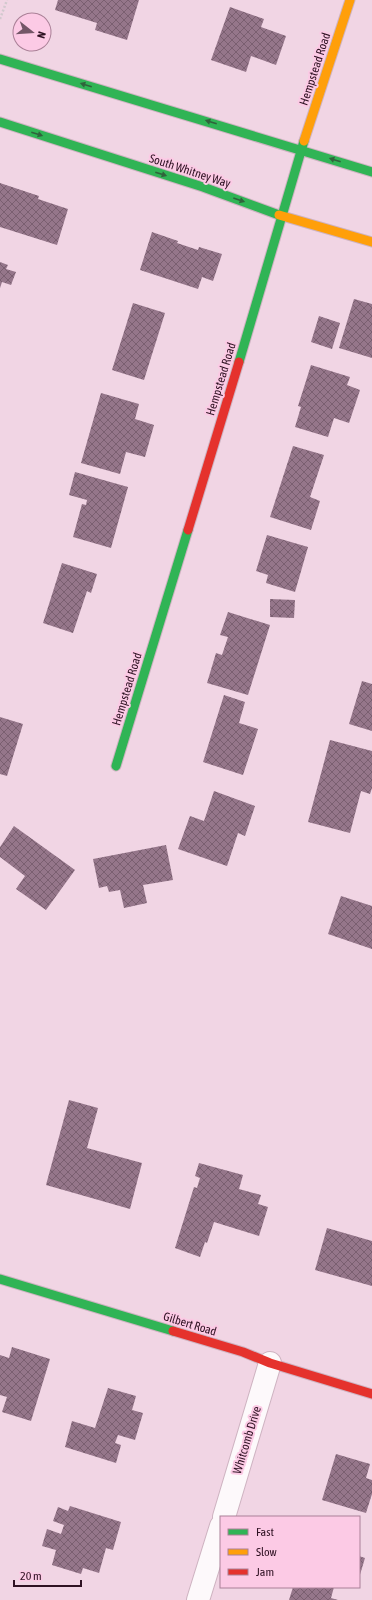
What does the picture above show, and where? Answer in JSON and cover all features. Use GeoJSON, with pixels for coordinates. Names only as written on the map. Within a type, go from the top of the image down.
{"type":"FeatureCollection","features":[{"type":"Feature","properties":{"kind":"street","name":"Hempstead Road"},"geometry":{"type":"LineString","coordinates":[[116,766],[302,149],[350,0]]}},
{"type":"Feature","properties":{"kind":"street"},"geometry":{"type":"LineString","coordinates":[[0,59],[302,149],[372,172]]}},
{"type":"Feature","properties":{"kind":"street","name":"South Whitney Way"},"geometry":{"type":"LineString","coordinates":[[0,122],[203,187],[283,216],[372,242]]}},
{"type":"Feature","properties":{"kind":"street","name":"Gilbert Road"},"geometry":{"type":"LineString","coordinates":[[0,1279],[242,1352],[270,1363],[372,1394]]}},
{"type":"Feature","properties":{"kind":"street","name":"Whitcomb Drive"},"geometry":{"type":"LineString","coordinates":[[224,1516],[270,1363]]}},
{"type":"Feature","properties":{"kind":"street"},"geometry":{"type":"LineString","coordinates":[[198,1600],[220,1529]]}},
{"type":"Feature","properties":{"kind":"path"},"geometry":{"type":"LineString","coordinates":[[0,19],[7,0]]}},
{"type":"Feature","properties":{"kind":"building"},"geometry":{"type":"Polygon","coordinates":[[[58,0],[139,0],[127,40],[95,30],[97,23],[55,10],[58,0]]]}},
{"type":"Feature","properties":{"kind":"building"},"geometry":{"type":"Polygon","coordinates":[[[230,7],[264,19],[261,27],[286,36],[276,65],[251,56],[246,72],[211,60],[230,7]]]}},
{"type":"Feature","properties":{"kind":"building"},"geometry":{"type":"Polygon","coordinates":[[[0,183],[39,196],[38,199],[68,209],[57,245],[0,227],[0,183]]]}},
{"type":"Feature","properties":{"kind":"building"},"geometry":{"type":"Polygon","coordinates":[[[152,232],[198,250],[199,247],[222,254],[213,281],[202,277],[198,289],[140,270],[152,232]]]}},
{"type":"Feature","properties":{"kind":"building"},"geometry":{"type":"Polygon","coordinates":[[[0,262],[8,265],[6,269],[16,272],[11,285],[2,282],[0,288],[0,262]]]}},
{"type":"Feature","properties":{"kind":"building"},"geometry":{"type":"Polygon","coordinates":[[[354,299],[372,304],[372,358],[339,348],[354,299]]]}},
{"type":"Feature","properties":{"kind":"building"},"geometry":{"type":"Polygon","coordinates":[[[133,303],[165,313],[144,380],[112,370],[133,303]]]}},
{"type":"Feature","properties":{"kind":"building"},"geometry":{"type":"Polygon","coordinates":[[[319,316],[340,323],[332,349],[311,342],[319,316]]]}},
{"type":"Feature","properties":{"kind":"building"},"geometry":{"type":"Polygon","coordinates":[[[311,365],[350,377],[347,385],[360,390],[349,423],[334,418],[328,437],[295,427],[301,407],[298,406],[311,365]]]}},
{"type":"Feature","properties":{"kind":"building"},"geometry":{"type":"Polygon","coordinates":[[[101,393],[139,404],[135,419],[154,425],[145,457],[126,452],[120,474],[81,463],[101,393]]]}},
{"type":"Feature","properties":{"kind":"building"},"geometry":{"type":"Polygon","coordinates":[[[293,446],[324,455],[310,497],[320,501],[311,530],[270,517],[293,446]]]}},
{"type":"Feature","properties":{"kind":"building"},"geometry":{"type":"Polygon","coordinates":[[[75,472],[128,487],[111,548],[73,537],[82,504],[86,505],[87,500],[69,495],[75,472]]]}},
{"type":"Feature","properties":{"kind":"building"},"geometry":{"type":"Polygon","coordinates":[[[267,535],[308,547],[295,592],[266,583],[268,575],[256,571],[267,535]]]}},
{"type":"Feature","properties":{"kind":"building"},"geometry":{"type":"Polygon","coordinates":[[[62,563],[97,574],[91,593],[87,591],[73,633],[43,623],[62,563]]]}},
{"type":"Feature","properties":{"kind":"building"},"geometry":{"type":"Polygon","coordinates":[[[270,599],[295,600],[294,618],[270,617],[270,599]]]}},
{"type":"Feature","properties":{"kind":"building"},"geometry":{"type":"Polygon","coordinates":[[[228,612],[270,625],[248,695],[207,683],[216,653],[222,655],[228,637],[220,635],[228,612]]]}},
{"type":"Feature","properties":{"kind":"building"},"geometry":{"type":"Polygon","coordinates":[[[362,681],[372,684],[372,731],[349,724],[362,681]]]}},
{"type":"Feature","properties":{"kind":"building"},"geometry":{"type":"Polygon","coordinates":[[[224,695],[245,702],[239,723],[258,729],[243,775],[203,762],[224,695]]]}},
{"type":"Feature","properties":{"kind":"building"},"geometry":{"type":"Polygon","coordinates":[[[0,717],[23,724],[7,776],[0,774],[0,717]]]}},
{"type":"Feature","properties":{"kind":"building"},"geometry":{"type":"Polygon","coordinates":[[[330,740],[372,751],[372,788],[370,794],[361,791],[350,833],[308,822],[330,740]]]}},
{"type":"Feature","properties":{"kind":"building"},"geometry":{"type":"Polygon","coordinates":[[[214,791],[255,806],[245,836],[238,833],[227,866],[178,849],[190,816],[204,821],[214,791]]]}},
{"type":"Feature","properties":{"kind":"building"},"geometry":{"type":"Polygon","coordinates":[[[14,826],[75,870],[46,910],[16,889],[25,876],[0,857],[0,847],[14,826]]]}},
{"type":"Feature","properties":{"kind":"building"},"geometry":{"type":"Polygon","coordinates":[[[166,845],[173,880],[143,885],[147,903],[124,908],[120,890],[109,892],[107,886],[99,888],[93,859],[166,845]]]}},
{"type":"Feature","properties":{"kind":"building"},"geometry":{"type":"Polygon","coordinates":[[[341,896],[372,906],[372,949],[328,934],[341,896]]]}},
{"type":"Feature","properties":{"kind":"building"},"geometry":{"type":"Polygon","coordinates":[[[69,1100],[98,1108],[87,1148],[142,1163],[130,1209],[46,1185],[69,1100]]]}},
{"type":"Feature","properties":{"kind":"building"},"geometry":{"type":"Polygon","coordinates":[[[199,1163],[243,1175],[239,1189],[261,1195],[258,1204],[268,1207],[259,1236],[214,1222],[207,1243],[205,1242],[200,1257],[175,1248],[194,1187],[197,1188],[200,1178],[195,1176],[199,1163]]]}},
{"type":"Feature","properties":{"kind":"building"},"geometry":{"type":"Polygon","coordinates":[[[327,1228],[372,1241],[372,1286],[315,1270],[327,1228]]]}},
{"type":"Feature","properties":{"kind":"building"},"geometry":{"type":"Polygon","coordinates":[[[12,1347],[50,1359],[31,1421],[2,1412],[7,1397],[0,1395],[0,1355],[9,1358],[12,1347]]]}},
{"type":"Feature","properties":{"kind":"building"},"geometry":{"type":"Polygon","coordinates":[[[108,1388],[136,1396],[132,1410],[143,1413],[135,1440],[118,1435],[115,1443],[121,1445],[116,1463],[65,1447],[72,1421],[95,1428],[108,1388]]]}},
{"type":"Feature","properties":{"kind":"building"},"geometry":{"type":"Polygon","coordinates":[[[336,1454],[370,1464],[366,1478],[372,1480],[372,1494],[366,1513],[322,1500],[336,1454]]]}},
{"type":"Feature","properties":{"kind":"building"},"geometry":{"type":"Polygon","coordinates":[[[70,1506],[121,1522],[113,1550],[106,1548],[99,1573],[83,1568],[81,1574],[52,1565],[56,1550],[42,1546],[47,1529],[61,1534],[64,1525],[53,1521],[58,1507],[68,1511],[70,1506]]]}},
{"type":"Feature","properties":{"kind":"building"},"geometry":{"type":"Polygon","coordinates":[[[360,1556],[365,1558],[360,1575],[360,1556]]]}},
{"type":"Feature","properties":{"kind":"building"},"geometry":{"type":"Polygon","coordinates":[[[293,1588],[334,1588],[331,1598],[338,1600],[289,1600],[293,1588]]]}},
{"type":"Feature","properties":{"kind":"traffic: fast"},"geometry":{"type":"LineString","coordinates":[[0,59],[372,172]]}},
{"type":"Feature","properties":{"kind":"traffic: fast"},"geometry":{"type":"LineString","coordinates":[[0,122],[203,187],[279,215]]}},
{"type":"Feature","properties":{"kind":"traffic: fast"},"geometry":{"type":"LineString","coordinates":[[239,362],[304,141]]}},
{"type":"Feature","properties":{"kind":"traffic: fast"},"geometry":{"type":"LineString","coordinates":[[116,766],[188,530]]}},
{"type":"Feature","properties":{"kind":"traffic: fast"},"geometry":{"type":"LineString","coordinates":[[0,1279],[173,1331]]}},
{"type":"Feature","properties":{"kind":"traffic: slow"},"geometry":{"type":"LineString","coordinates":[[304,141],[350,0]]}},
{"type":"Feature","properties":{"kind":"traffic: slow"},"geometry":{"type":"LineString","coordinates":[[279,215],[372,242]]}},
{"type":"Feature","properties":{"kind":"traffic: jam"},"geometry":{"type":"LineString","coordinates":[[188,530],[239,362]]}},
{"type":"Feature","properties":{"kind":"traffic: jam"},"geometry":{"type":"LineString","coordinates":[[173,1331],[243,1352],[270,1363],[372,1394]]}}]}
